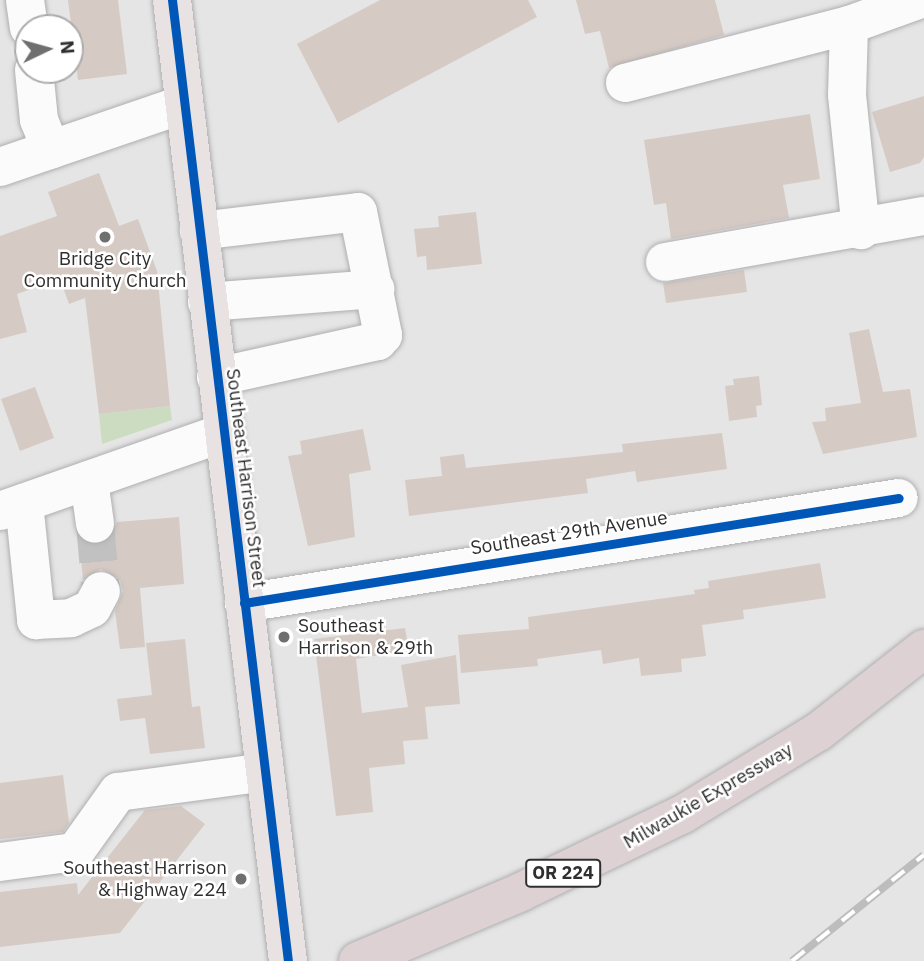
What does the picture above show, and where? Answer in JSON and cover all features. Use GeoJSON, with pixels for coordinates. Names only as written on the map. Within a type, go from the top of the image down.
{"type":"FeatureCollection","features":[{"type":"Feature","properties":{"kind":"highway","name":"Milwaukie Expressway"},"geometry":{"type":"LineString","coordinates":[[358,961],[521,892],[683,814],[818,732],[924,649]]}},
{"type":"Feature","properties":{"kind":"main road","name":"Southeast Harrison Street"},"geometry":{"type":"LineString","coordinates":[[172,0],[288,961]]}},
{"type":"Feature","properties":{"kind":"street"},"geometry":{"type":"LineString","coordinates":[[625,83],[849,26],[918,0]]}},
{"type":"Feature","properties":{"kind":"street"},"geometry":{"type":"LineString","coordinates":[[849,26],[847,96],[861,230]]}},
{"type":"Feature","properties":{"kind":"street"},"geometry":{"type":"LineString","coordinates":[[35,84],[39,120],[51,149]]}},
{"type":"Feature","properties":{"kind":"street"},"geometry":{"type":"LineString","coordinates":[[0,167],[184,104]]}},
{"type":"Feature","properties":{"kind":"street"},"geometry":{"type":"LineString","coordinates":[[199,231],[358,212],[376,289],[383,335],[378,341],[216,377]]}},
{"type":"Feature","properties":{"kind":"street"},"geometry":{"type":"LineString","coordinates":[[665,262],[861,230],[924,216]]}},
{"type":"Feature","properties":{"kind":"street"},"geometry":{"type":"LineString","coordinates":[[207,302],[376,289]]}},
{"type":"Feature","properties":{"kind":"street"},"geometry":{"type":"LineString","coordinates":[[101,591],[92,608],[71,618],[36,620],[12,507],[223,433]]}},
{"type":"Feature","properties":{"kind":"street"},"geometry":{"type":"LineString","coordinates":[[89,480],[95,524]]}},
{"type":"Feature","properties":{"kind":"street","name":"Southeast 29th Avenue"},"geometry":{"type":"LineString","coordinates":[[244,603],[900,498]]}},
{"type":"Feature","properties":{"kind":"street"},"geometry":{"type":"LineString","coordinates":[[0,862],[75,852],[118,792],[265,772]]}},
{"type":"Feature","properties":{"kind":"green space"},"geometry":{"type":"Polygon","coordinates":[[[170,406],[172,420],[102,444],[99,414],[170,406]]]}},
{"type":"Feature","properties":{"kind":"building"},"geometry":{"type":"Polygon","coordinates":[[[68,0],[118,0],[127,74],[84,79],[84,14],[70,14],[68,0]]]}},
{"type":"Feature","properties":{"kind":"building"},"geometry":{"type":"Polygon","coordinates":[[[380,0],[528,0],[537,17],[338,123],[297,44],[380,0]]]}},
{"type":"Feature","properties":{"kind":"building"},"geometry":{"type":"Polygon","coordinates":[[[576,0],[715,0],[724,35],[609,68],[600,31],[585,34],[576,0]]]}},
{"type":"Feature","properties":{"kind":"building"},"geometry":{"type":"Polygon","coordinates":[[[924,96],[924,157],[920,163],[890,172],[872,112],[924,96]]]}},
{"type":"Feature","properties":{"kind":"building"},"geometry":{"type":"Polygon","coordinates":[[[810,114],[820,179],[783,185],[789,218],[671,239],[666,203],[654,205],[644,140],[810,114]]]}},
{"type":"Feature","properties":{"kind":"building"},"geometry":{"type":"Polygon","coordinates":[[[99,173],[119,226],[138,219],[157,271],[170,406],[99,414],[85,298],[69,304],[60,279],[17,294],[27,332],[0,339],[0,236],[57,216],[48,192],[99,173]]]}},
{"type":"Feature","properties":{"kind":"building"},"geometry":{"type":"Polygon","coordinates":[[[476,212],[482,264],[427,270],[426,256],[417,257],[414,229],[439,227],[438,216],[476,212]]]}},
{"type":"Feature","properties":{"kind":"building"},"geometry":{"type":"Polygon","coordinates":[[[744,270],[747,292],[666,303],[663,283],[744,270]]]}},
{"type":"Feature","properties":{"kind":"building"},"geometry":{"type":"Polygon","coordinates":[[[869,329],[883,392],[910,389],[917,437],[823,454],[812,422],[826,421],[825,408],[861,403],[849,333],[869,329]]]}},
{"type":"Feature","properties":{"kind":"building"},"geometry":{"type":"Polygon","coordinates":[[[759,376],[762,405],[756,406],[757,417],[729,421],[725,386],[734,385],[733,379],[759,376]]]}},
{"type":"Feature","properties":{"kind":"building"},"geometry":{"type":"Polygon","coordinates":[[[35,387],[54,438],[20,451],[1,399],[35,387]]]}},
{"type":"Feature","properties":{"kind":"building"},"geometry":{"type":"Polygon","coordinates":[[[363,429],[371,470],[349,474],[355,537],[308,546],[288,456],[302,454],[300,441],[363,429]]]}},
{"type":"Feature","properties":{"kind":"building"},"geometry":{"type":"Polygon","coordinates":[[[722,433],[727,469],[637,482],[635,471],[586,479],[588,493],[409,516],[405,480],[442,476],[440,457],[464,454],[466,468],[623,452],[622,444],[722,433]]]}},
{"type":"Feature","properties":{"kind":"building"},"geometry":{"type":"Polygon","coordinates":[[[179,517],[184,584],[140,588],[145,647],[120,649],[115,611],[123,591],[120,580],[101,569],[83,580],[79,538],[99,545],[109,541],[117,522],[179,517]]]}},
{"type":"Feature","properties":{"kind":"building"},"geometry":{"type":"Polygon","coordinates":[[[820,563],[826,598],[743,610],[744,619],[702,625],[706,656],[681,659],[682,672],[641,676],[639,658],[603,664],[601,650],[537,659],[538,666],[461,673],[458,635],[529,629],[528,617],[695,594],[694,590],[709,588],[708,581],[820,563]]]}},
{"type":"Feature","properties":{"kind":"building"},"geometry":{"type":"Polygon","coordinates":[[[405,628],[409,650],[356,659],[362,713],[408,707],[401,665],[456,655],[460,704],[425,707],[428,739],[403,741],[405,764],[369,768],[373,812],[336,816],[314,639],[405,628]]]}},
{"type":"Feature","properties":{"kind":"building"},"geometry":{"type":"Polygon","coordinates":[[[185,639],[192,707],[200,706],[205,748],[150,754],[145,718],[120,721],[117,699],[152,695],[146,643],[185,639]]]}},
{"type":"Feature","properties":{"kind":"building"},"geometry":{"type":"Polygon","coordinates":[[[63,775],[69,823],[63,832],[0,839],[0,783],[63,775]]]}},
{"type":"Feature","properties":{"kind":"building"},"geometry":{"type":"Polygon","coordinates":[[[181,806],[205,824],[120,933],[0,947],[0,892],[77,883],[78,895],[145,810],[181,806]]]}},
{"type":"Feature","properties":{"kind":"tunnel"},"geometry":{"type":"LineString","coordinates":[[95,524],[101,591]]}},
{"type":"Feature","properties":{"kind":"railway"},"geometry":{"type":"LineString","coordinates":[[792,961],[924,855]]}},
{"type":"Feature","properties":{"kind":"cycle path"},"geometry":{"type":"LineString","coordinates":[[172,0],[288,961]]}},
{"type":"Feature","properties":{"kind":"cycle path"},"geometry":{"type":"LineString","coordinates":[[244,603],[899,498]]}},
{"type":"Feature","properties":{"kind":"place","name":"Bridge City Community Church"},"geometry":{"type":"Point","coordinates":[105,237]}},
{"type":"Feature","properties":{"kind":"place","name":"Southeast Harrison & 29th"},"geometry":{"type":"Point","coordinates":[284,637]}},
{"type":"Feature","properties":{"kind":"place","name":"Southeast Harrison & Highway 224"},"geometry":{"type":"Point","coordinates":[241,879]}}]}
